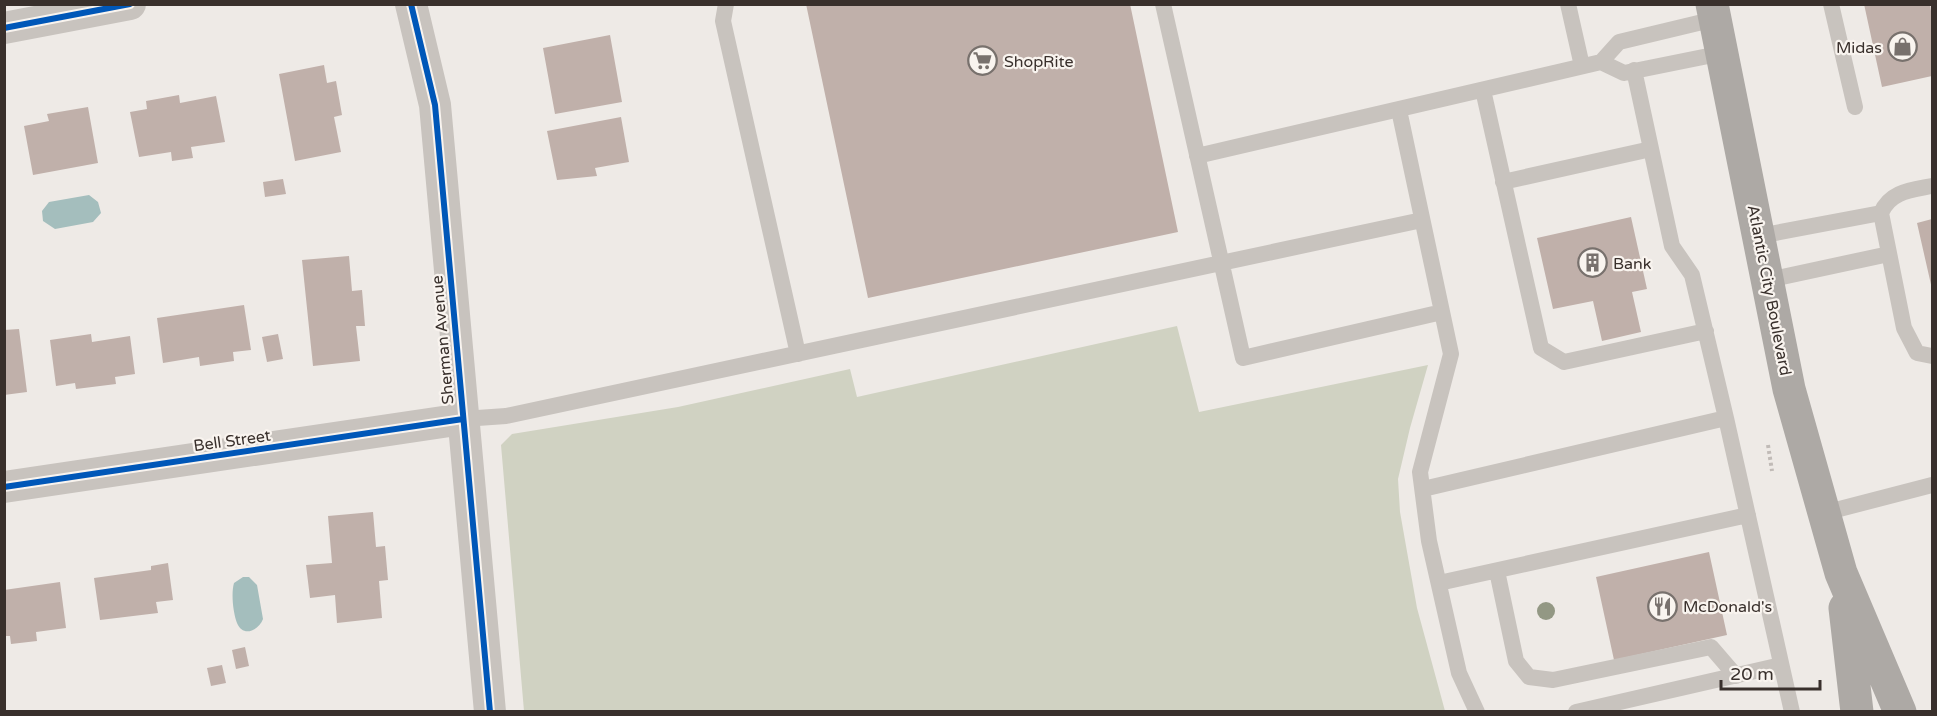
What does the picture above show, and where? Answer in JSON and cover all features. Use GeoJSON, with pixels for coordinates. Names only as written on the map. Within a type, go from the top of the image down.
{"type":"FeatureCollection","features":[{"type":"Feature","properties":{"kind":"highway","name":"Atlantic City Boulevard"},"geometry":{"type":"LineString","coordinates":[[1713,12],[1789,389],[1841,573]]}},
{"type":"Feature","properties":{"kind":"highway"},"geometry":{"type":"LineString","coordinates":[[1841,573],[1857,711]]}},
{"type":"Feature","properties":{"kind":"highway"},"geometry":{"type":"LineString","coordinates":[[1841,573],[1900,711]]}},
{"type":"Feature","properties":{"kind":"street"},"geometry":{"type":"LineString","coordinates":[[4,28],[129,4]]}},
{"type":"Feature","properties":{"kind":"street","name":"Sherman Avenue"},"geometry":{"type":"LineString","coordinates":[[411,4],[435,105],[490,711]]}},
{"type":"Feature","properties":{"kind":"street","name":"Bell Street"},"geometry":{"type":"LineString","coordinates":[[4,487],[463,419]]}},
{"type":"Feature","properties":{"kind":"lane"},"geometry":{"type":"LineString","coordinates":[[726,4],[723,21],[798,354]]}},
{"type":"Feature","properties":{"kind":"lane"},"geometry":{"type":"LineString","coordinates":[[1163,4],[1243,358],[1442,312]]}},
{"type":"Feature","properties":{"kind":"lane"},"geometry":{"type":"LineString","coordinates":[[1568,4],[1582,66]]}},
{"type":"Feature","properties":{"kind":"lane"},"geometry":{"type":"LineString","coordinates":[[1832,4],[1855,107]]}},
{"type":"Feature","properties":{"kind":"lane"},"geometry":{"type":"LineString","coordinates":[[1197,156],[1601,62],[1619,42],[1713,12]]}},
{"type":"Feature","properties":{"kind":"lane"},"geometry":{"type":"LineString","coordinates":[[1601,62],[1624,73],[1723,53]]}},
{"type":"Feature","properties":{"kind":"lane"},"geometry":{"type":"LineString","coordinates":[[1634,70],[1672,246],[1692,275],[1706,331],[1792,711]]}},
{"type":"Feature","properties":{"kind":"lane"},"geometry":{"type":"LineString","coordinates":[[1483,90],[1541,348],[1564,362],[1706,331]]}},
{"type":"Feature","properties":{"kind":"lane"},"geometry":{"type":"LineString","coordinates":[[1399,110],[1451,354],[1420,472],[1429,541],[1459,673],[1477,711]]}},
{"type":"Feature","properties":{"kind":"lane"},"geometry":{"type":"LineString","coordinates":[[1503,182],[1651,149]]}},
{"type":"Feature","properties":{"kind":"lane"},"geometry":{"type":"LineString","coordinates":[[1932,186],[1897,194],[1885,203],[1881,213],[1904,328],[1917,353],[1932,356]]}},
{"type":"Feature","properties":{"kind":"lane"},"geometry":{"type":"LineString","coordinates":[[1759,236],[1881,213]]}},
{"type":"Feature","properties":{"kind":"lane"},"geometry":{"type":"LineString","coordinates":[[463,419],[506,416],[1422,220]]}},
{"type":"Feature","properties":{"kind":"lane"},"geometry":{"type":"LineString","coordinates":[[1768,280],[1889,254]]}},
{"type":"Feature","properties":{"kind":"lane"},"geometry":{"type":"LineString","coordinates":[[1423,489],[1726,418]]}},
{"type":"Feature","properties":{"kind":"lane"},"geometry":{"type":"LineString","coordinates":[[1824,513],[1932,485]]}},
{"type":"Feature","properties":{"kind":"lane"},"geometry":{"type":"LineString","coordinates":[[1439,583],[1748,515]]}},
{"type":"Feature","properties":{"kind":"lane"},"geometry":{"type":"LineString","coordinates":[[1497,571],[1516,661],[1529,677],[1553,680],[1711,647],[1736,676]]}},
{"type":"Feature","properties":{"kind":"lane"},"geometry":{"type":"LineString","coordinates":[[1576,711],[1781,665]]}},
{"type":"Feature","properties":{"kind":"path"},"geometry":{"type":"LineString","coordinates":[[1766,436],[1772,471]]}},
{"type":"Feature","properties":{"kind":"green space"},"geometry":{"type":"Polygon","coordinates":[[[1177,326],[1199,412],[1428,365],[1398,479],[1400,512],[1417,608],[1445,711],[524,711],[501,445],[512,434],[678,407],[850,369],[857,397],[1177,326]]]}},
{"type":"Feature","properties":{"kind":"water"},"geometry":{"type":"Polygon","coordinates":[[[89,195],[98,202],[101,213],[93,222],[55,229],[43,221],[42,211],[49,202],[89,195]]]}},
{"type":"Feature","properties":{"kind":"water"},"geometry":{"type":"Polygon","coordinates":[[[243,577],[249,577],[257,585],[263,619],[251,631],[240,628],[234,614],[234,583],[243,577]]]}},
{"type":"Feature","properties":{"kind":"building"},"geometry":{"type":"Polygon","coordinates":[[[806,4],[1130,4],[1178,232],[868,298],[806,4]]]}},
{"type":"Feature","properties":{"kind":"building","name":"Midas"},"geometry":{"type":"Polygon","coordinates":[[[1864,4],[1930,4],[1932,76],[1882,87],[1864,4]]]}},
{"type":"Feature","properties":{"kind":"building"},"geometry":{"type":"Polygon","coordinates":[[[610,35],[622,102],[555,114],[543,48],[610,35]]]}},
{"type":"Feature","properties":{"kind":"building"},"geometry":{"type":"Polygon","coordinates":[[[324,65],[327,83],[336,81],[342,115],[334,117],[341,152],[295,161],[279,74],[324,65]]]}},
{"type":"Feature","properties":{"kind":"building"},"geometry":{"type":"Polygon","coordinates":[[[179,95],[180,103],[216,96],[225,142],[191,147],[193,158],[172,161],[171,152],[139,157],[130,112],[147,109],[146,101],[179,95]]]}},
{"type":"Feature","properties":{"kind":"building"},"geometry":{"type":"Polygon","coordinates":[[[88,107],[98,163],[33,175],[24,126],[49,121],[47,114],[88,107]]]}},
{"type":"Feature","properties":{"kind":"building"},"geometry":{"type":"Polygon","coordinates":[[[621,117],[629,162],[595,168],[597,176],[557,180],[547,131],[621,117]]]}},
{"type":"Feature","properties":{"kind":"building"},"geometry":{"type":"Polygon","coordinates":[[[283,179],[286,194],[265,197],[263,182],[283,179]]]}},
{"type":"Feature","properties":{"kind":"building","name":"Bank"},"geometry":{"type":"Polygon","coordinates":[[[1631,217],[1647,289],[1632,292],[1641,332],[1602,341],[1593,301],[1553,309],[1537,238],[1631,217]]]}},
{"type":"Feature","properties":{"kind":"building"},"geometry":{"type":"Polygon","coordinates":[[[1932,219],[1932,289],[1917,223],[1932,219]]]}},
{"type":"Feature","properties":{"kind":"building"},"geometry":{"type":"Polygon","coordinates":[[[349,256],[352,291],[362,290],[365,326],[356,326],[360,361],[313,366],[302,260],[349,256]]]}},
{"type":"Feature","properties":{"kind":"building"},"geometry":{"type":"Polygon","coordinates":[[[244,305],[251,350],[233,352],[234,361],[200,366],[199,357],[163,363],[157,318],[244,305]]]}},
{"type":"Feature","properties":{"kind":"building"},"geometry":{"type":"Polygon","coordinates":[[[19,329],[27,392],[4,395],[4,330],[19,329]]]}},
{"type":"Feature","properties":{"kind":"building"},"geometry":{"type":"Polygon","coordinates":[[[91,334],[92,342],[130,336],[135,374],[115,377],[116,384],[76,389],[75,383],[56,386],[50,340],[91,334]]]}},
{"type":"Feature","properties":{"kind":"building"},"geometry":{"type":"Polygon","coordinates":[[[278,334],[283,359],[267,362],[262,337],[278,334]]]}},
{"type":"Feature","properties":{"kind":"building"},"geometry":{"type":"Polygon","coordinates":[[[373,512],[376,547],[385,546],[388,580],[379,581],[382,618],[337,623],[335,595],[310,598],[306,565],[332,563],[328,516],[373,512]]]}},
{"type":"Feature","properties":{"kind":"building","name":"McDonald's"},"geometry":{"type":"Polygon","coordinates":[[[1709,552],[1727,635],[1614,660],[1596,577],[1709,552]]]}},
{"type":"Feature","properties":{"kind":"building"},"geometry":{"type":"Polygon","coordinates":[[[168,563],[173,600],[156,602],[158,613],[100,620],[94,578],[151,570],[151,566],[168,563]]]}},
{"type":"Feature","properties":{"kind":"building"},"geometry":{"type":"Polygon","coordinates":[[[60,582],[66,628],[36,632],[37,641],[11,644],[10,636],[4,636],[4,590],[60,582]]]}},
{"type":"Feature","properties":{"kind":"building"},"geometry":{"type":"Polygon","coordinates":[[[245,647],[249,666],[236,669],[232,650],[245,647]]]}},
{"type":"Feature","properties":{"kind":"building"},"geometry":{"type":"Polygon","coordinates":[[[222,665],[226,683],[211,686],[207,668],[222,665]]]}},
{"type":"Feature","properties":{"kind":"cycle path"},"geometry":{"type":"LineString","coordinates":[[4,28],[130,4]]}},
{"type":"Feature","properties":{"kind":"cycle path"},"geometry":{"type":"LineString","coordinates":[[411,4],[435,105],[490,712]]}},
{"type":"Feature","properties":{"kind":"cycle path"},"geometry":{"type":"LineString","coordinates":[[4,487],[463,419]]}},
{"type":"Feature","properties":{"kind":"place","name":"Midas"},"geometry":{"type":"Point","coordinates":[1903,47]}},
{"type":"Feature","properties":{"kind":"place","name":"ShopRite"},"geometry":{"type":"Point","coordinates":[983,61]}},
{"type":"Feature","properties":{"kind":"place","name":"Bank"},"geometry":{"type":"Point","coordinates":[1592,263]}},
{"type":"Feature","properties":{"kind":"place","name":"McDonald's"},"geometry":{"type":"Point","coordinates":[1662,606]}}]}
